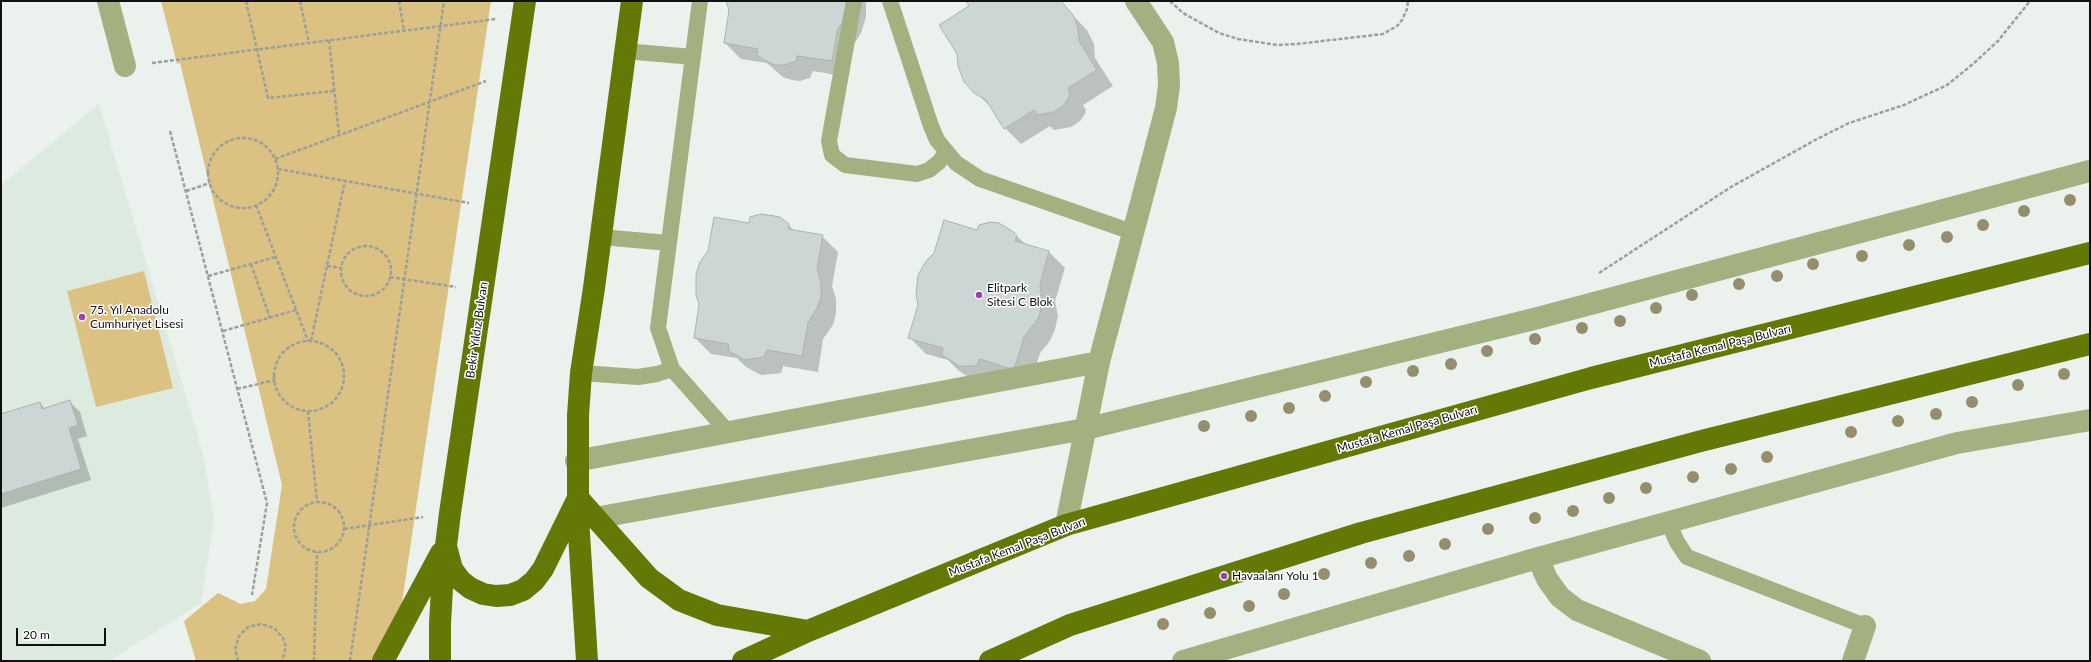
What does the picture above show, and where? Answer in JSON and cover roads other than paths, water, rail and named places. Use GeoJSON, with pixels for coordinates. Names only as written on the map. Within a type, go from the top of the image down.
{"type":"FeatureCollection","features":[{"type":"Feature","properties":{"kind":"main road"},"geometry":{"type":"LineString","coordinates":[[587,661],[576,461],[581,373],[601,238],[632,1]]}},
{"type":"Feature","properties":{"kind":"main road","name":"Bekir Yıldız Bulvarı"},"geometry":{"type":"LineString","coordinates":[[440,661],[440,624],[446,543],[524,8]]}},
{"type":"Feature","properties":{"kind":"main road","name":"Mustafa Kemal Paşa Bulvarı"},"geometry":{"type":"LineString","coordinates":[[743,661],[808,631],[1066,525],[1591,378],[2090,253]]}},
{"type":"Feature","properties":{"kind":"main road"},"geometry":{"type":"LineString","coordinates":[[990,661],[1070,625],[1360,533],[1701,441],[2090,344]]}},
{"type":"Feature","properties":{"kind":"main road"},"geometry":{"type":"LineString","coordinates":[[578,498],[649,578],[679,600],[717,615],[808,631]]}},
{"type":"Feature","properties":{"kind":"main road"},"geometry":{"type":"LineString","coordinates":[[446,543],[452,568],[465,584],[482,594],[496,596],[523,590],[534,581],[543,570],[578,498]]}},
{"type":"Feature","properties":{"kind":"main road"},"geometry":{"type":"LineString","coordinates":[[382,661],[446,543]]}},
{"type":"Feature","properties":{"kind":"street"},"geometry":{"type":"LineString","coordinates":[[108,1],[125,66]]}},
{"type":"Feature","properties":{"kind":"street"},"geometry":{"type":"LineString","coordinates":[[1066,525],[1099,362],[1132,232],[1166,108],[1169,85],[1168,63],[1163,42],[1136,1]]}},
{"type":"Feature","properties":{"kind":"street"},"geometry":{"type":"LineString","coordinates":[[595,518],[1085,429],[1534,319],[2090,171]]}},
{"type":"Feature","properties":{"kind":"street"},"geometry":{"type":"LineString","coordinates":[[576,461],[1099,362]]}},
{"type":"Feature","properties":{"kind":"street"},"geometry":{"type":"LineString","coordinates":[[1183,661],[1538,558],[1957,443],[2090,420]]}},
{"type":"Feature","properties":{"kind":"street"},"geometry":{"type":"LineString","coordinates":[[1538,558],[1547,579],[1560,597],[1577,610],[1700,661]]}},
{"type":"Feature","properties":{"kind":"street"},"geometry":{"type":"LineString","coordinates":[[1853,661],[1866,626]]}},
{"type":"Feature","properties":{"kind":"lane"},"geometry":{"type":"LineString","coordinates":[[700,1],[658,328],[672,369],[728,432]]}},
{"type":"Feature","properties":{"kind":"lane"},"geometry":{"type":"LineString","coordinates":[[854,1],[829,141],[832,155],[845,166],[917,174],[928,170],[939,162],[946,152]]}},
{"type":"Feature","properties":{"kind":"lane"},"geometry":{"type":"LineString","coordinates":[[890,1],[937,140],[956,163],[980,179],[1132,232]]}},
{"type":"Feature","properties":{"kind":"lane"},"geometry":{"type":"LineString","coordinates":[[625,51],[693,57]]}},
{"type":"Feature","properties":{"kind":"lane"},"geometry":{"type":"LineString","coordinates":[[601,238],[669,243]]}},
{"type":"Feature","properties":{"kind":"lane"},"geometry":{"type":"LineString","coordinates":[[581,373],[638,377],[657,374],[672,369]]}},
{"type":"Feature","properties":{"kind":"lane"},"geometry":{"type":"LineString","coordinates":[[1668,522],[1677,542],[1687,557],[1866,626]]}},
{"type":"Feature","properties":{"kind":"place","name":"Elitpark Sitesi C Blok"},"geometry":{"type":"Point","coordinates":[979,295]}},
{"type":"Feature","properties":{"kind":"place","name":"75. Yıl Anadolu Cumhuriyet Lisesi"},"geometry":{"type":"Point","coordinates":[82,317]}},
{"type":"Feature","properties":{"kind":"place","name":"Havaalanı Yolu 1"},"geometry":{"type":"Point","coordinates":[1224,576]}}]}
